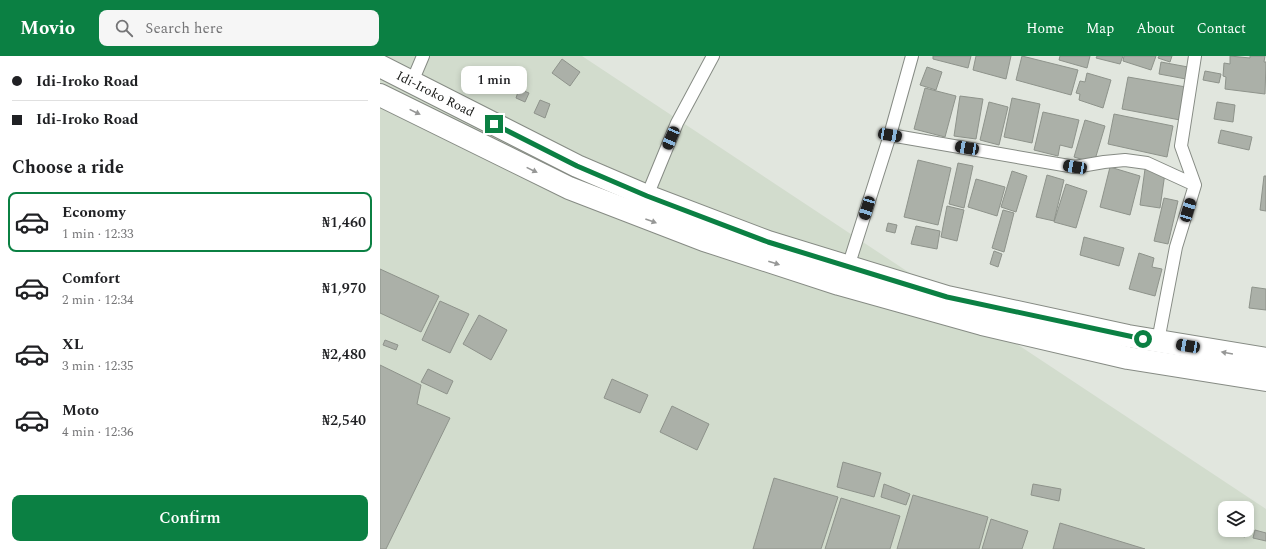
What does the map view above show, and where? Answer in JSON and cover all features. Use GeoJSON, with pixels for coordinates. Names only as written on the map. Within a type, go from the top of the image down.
{"type":"FeatureCollection","features":[{"type":"Feature","properties":{"kind":"highway","name":"Idi-Iroko Road"},"geometry":{"type":"LineString","coordinates":[[380,66],[577,166],[647,196],[768,242],[947,297],[1128,336],[1266,359]]}},
{"type":"Feature","properties":{"kind":"highway"},"geometry":{"type":"LineString","coordinates":[[380,95],[569,188],[704,240],[839,284],[982,324],[1113,354],[1266,380]]}},
{"type":"Feature","properties":{"kind":"street"},"geometry":{"type":"LineString","coordinates":[[412,82],[423,56]]}},
{"type":"Feature","properties":{"kind":"street"},"geometry":{"type":"LineString","coordinates":[[647,196],[678,123],[713,56]]}},
{"type":"Feature","properties":{"kind":"street"},"geometry":{"type":"LineString","coordinates":[[848,267],[890,135],[912,56]]}},
{"type":"Feature","properties":{"kind":"street"},"geometry":{"type":"LineString","coordinates":[[1158,341],[1176,247],[1196,185],[1181,146],[1195,56]]}},
{"type":"Feature","properties":{"kind":"street"},"geometry":{"type":"LineString","coordinates":[[890,135],[1075,167],[1125,160],[1146,162],[1196,185]]}},
{"type":"Feature","properties":{"kind":"shaded area"},"geometry":{"type":"Polygon","coordinates":[[[380,56],[582,56],[1254,501],[1218,501],[1218,537],[1254,537],[1254,501],[1266,509],[1266,549],[380,549],[380,56]]]}},
{"type":"Feature","properties":{"kind":"building"},"geometry":{"type":"Polygon","coordinates":[[[933,56],[971,56],[968,68],[933,59],[933,56]]]}},
{"type":"Feature","properties":{"kind":"building"},"geometry":{"type":"Polygon","coordinates":[[[976,56],[1011,56],[1006,79],[973,70],[976,56]]]}},
{"type":"Feature","properties":{"kind":"building"},"geometry":{"type":"Polygon","coordinates":[[[1022,56],[1078,70],[1071,95],[1016,80],[1022,56]]]}},
{"type":"Feature","properties":{"kind":"building"},"geometry":{"type":"Polygon","coordinates":[[[1060,56],[1090,56],[1087,68],[1059,60],[1060,56]]]}},
{"type":"Feature","properties":{"kind":"building"},"geometry":{"type":"Polygon","coordinates":[[[1097,56],[1123,56],[1120,64],[1096,58],[1097,56]]]}},
{"type":"Feature","properties":{"kind":"building"},"geometry":{"type":"Polygon","coordinates":[[[1124,56],[1156,56],[1151,70],[1123,61],[1124,56]]]}},
{"type":"Feature","properties":{"kind":"building"},"geometry":{"type":"Polygon","coordinates":[[[1159,56],[1172,56],[1170,62],[1158,58],[1159,56]]]}},
{"type":"Feature","properties":{"kind":"building"},"geometry":{"type":"Polygon","coordinates":[[[1230,56],[1250,58],[1250,56],[1265,56],[1265,94],[1225,89],[1226,77],[1223,76],[1224,63],[1230,64],[1230,56]]]}},
{"type":"Feature","properties":{"kind":"building"},"geometry":{"type":"Polygon","coordinates":[[[562,59],[580,72],[570,86],[552,73],[562,59]]]}},
{"type":"Feature","properties":{"kind":"building"},"geometry":{"type":"Polygon","coordinates":[[[1161,62],[1188,67],[1186,79],[1159,74],[1161,62]]]}},
{"type":"Feature","properties":{"kind":"building"},"geometry":{"type":"Polygon","coordinates":[[[927,67],[942,72],[936,90],[920,85],[927,67]]]}},
{"type":"Feature","properties":{"kind":"building"},"geometry":{"type":"Polygon","coordinates":[[[1205,71],[1221,74],[1219,83],[1203,80],[1205,71]]]}},
{"type":"Feature","properties":{"kind":"building"},"geometry":{"type":"Polygon","coordinates":[[[1087,73],[1111,80],[1103,108],[1079,100],[1080,94],[1076,93],[1080,81],[1085,82],[1087,73]]]}},
{"type":"Feature","properties":{"kind":"building"},"geometry":{"type":"Polygon","coordinates":[[[1128,77],[1186,87],[1180,120],[1122,109],[1128,77]]]}},
{"type":"Feature","properties":{"kind":"building"},"geometry":{"type":"Polygon","coordinates":[[[925,88],[956,96],[945,137],[914,129],[925,88]]]}},
{"type":"Feature","properties":{"kind":"building"},"geometry":{"type":"Polygon","coordinates":[[[519,89],[529,93],[525,102],[516,98],[519,89]]]}},
{"type":"Feature","properties":{"kind":"building"},"geometry":{"type":"Polygon","coordinates":[[[960,96],[983,99],[976,139],[954,136],[960,96]]]}},
{"type":"Feature","properties":{"kind":"building"},"geometry":{"type":"Polygon","coordinates":[[[1012,98],[1040,104],[1032,143],[1004,137],[1012,98]]]}},
{"type":"Feature","properties":{"kind":"building"},"geometry":{"type":"Polygon","coordinates":[[[540,100],[550,104],[545,118],[534,113],[540,100]]]}},
{"type":"Feature","properties":{"kind":"building"},"geometry":{"type":"Polygon","coordinates":[[[989,102],[1008,107],[999,145],[980,140],[989,102]]]}},
{"type":"Feature","properties":{"kind":"building"},"geometry":{"type":"Polygon","coordinates":[[[1217,102],[1235,105],[1233,122],[1214,119],[1217,102]]]}},
{"type":"Feature","properties":{"kind":"building"},"geometry":{"type":"Polygon","coordinates":[[[1043,112],[1079,120],[1072,148],[1060,145],[1058,156],[1034,150],[1043,112]]]}},
{"type":"Feature","properties":{"kind":"building"},"geometry":{"type":"Polygon","coordinates":[[[1114,114],[1173,126],[1167,157],[1108,144],[1114,114]]]}},
{"type":"Feature","properties":{"kind":"building"},"geometry":{"type":"Polygon","coordinates":[[[1085,120],[1105,126],[1094,163],[1074,157],[1085,120]]]}},
{"type":"Feature","properties":{"kind":"building"},"geometry":{"type":"Polygon","coordinates":[[[1221,130],[1252,137],[1249,150],[1218,143],[1221,130]]]}},
{"type":"Feature","properties":{"kind":"building"},"geometry":{"type":"Polygon","coordinates":[[[918,160],[951,168],[938,225],[904,217],[918,160]]]}},
{"type":"Feature","properties":{"kind":"building"},"geometry":{"type":"Polygon","coordinates":[[[958,163],[973,166],[964,208],[949,204],[958,163]]]}},
{"type":"Feature","properties":{"kind":"building"},"geometry":{"type":"Polygon","coordinates":[[[1110,167],[1140,176],[1130,215],[1100,207],[1110,167]]]}},
{"type":"Feature","properties":{"kind":"building"},"geometry":{"type":"Polygon","coordinates":[[[1145,169],[1165,173],[1160,208],[1140,205],[1145,169]]]}},
{"type":"Feature","properties":{"kind":"building"},"geometry":{"type":"Polygon","coordinates":[[[1012,171],[1027,176],[1016,212],[1001,207],[1012,171]]]}},
{"type":"Feature","properties":{"kind":"building"},"geometry":{"type":"Polygon","coordinates":[[[1047,175],[1064,180],[1054,221],[1036,217],[1047,175]]]}},
{"type":"Feature","properties":{"kind":"building"},"geometry":{"type":"Polygon","coordinates":[[[1264,176],[1266,176],[1266,211],[1260,210],[1264,176]]]}},
{"type":"Feature","properties":{"kind":"building"},"geometry":{"type":"Polygon","coordinates":[[[976,179],[1005,187],[997,216],[968,207],[976,179]]]}},
{"type":"Feature","properties":{"kind":"building"},"geometry":{"type":"Polygon","coordinates":[[[1066,184],[1087,191],[1076,228],[1054,222],[1066,184]]]}},
{"type":"Feature","properties":{"kind":"building"},"geometry":{"type":"Polygon","coordinates":[[[1164,198],[1178,201],[1168,244],[1154,241],[1164,198]]]}},
{"type":"Feature","properties":{"kind":"building"},"geometry":{"type":"Polygon","coordinates":[[[947,206],[964,210],[957,241],[941,237],[947,206]]]}},
{"type":"Feature","properties":{"kind":"building"},"geometry":{"type":"Polygon","coordinates":[[[1003,210],[1014,213],[1004,252],[992,248],[1003,210]]]}},
{"type":"Feature","properties":{"kind":"building"},"geometry":{"type":"Polygon","coordinates":[[[888,223],[897,225],[895,233],[886,231],[888,223]]]}},
{"type":"Feature","properties":{"kind":"building"},"geometry":{"type":"Polygon","coordinates":[[[916,226],[940,231],[937,249],[911,244],[916,226]]]}},
{"type":"Feature","properties":{"kind":"building"},"geometry":{"type":"Polygon","coordinates":[[[1084,237],[1124,248],[1119,266],[1080,255],[1084,237]]]}},
{"type":"Feature","properties":{"kind":"building"},"geometry":{"type":"Polygon","coordinates":[[[994,251],[1002,254],[998,267],[990,264],[994,251]]]}},
{"type":"Feature","properties":{"kind":"building"},"geometry":{"type":"Polygon","coordinates":[[[1139,253],[1154,258],[1152,267],[1162,269],[1155,296],[1129,289],[1139,253]]]}},
{"type":"Feature","properties":{"kind":"building"},"geometry":{"type":"Polygon","coordinates":[[[380,269],[439,296],[421,332],[380,313],[380,269]]]}},
{"type":"Feature","properties":{"kind":"building"},"geometry":{"type":"Polygon","coordinates":[[[1252,287],[1266,289],[1266,310],[1249,308],[1252,287]]]}},
{"type":"Feature","properties":{"kind":"building"},"geometry":{"type":"Polygon","coordinates":[[[440,301],[469,314],[450,353],[422,340],[440,301]]]}},
{"type":"Feature","properties":{"kind":"building"},"geometry":{"type":"Polygon","coordinates":[[[479,315],[507,330],[491,360],[463,344],[479,315]]]}},
{"type":"Feature","properties":{"kind":"building"},"geometry":{"type":"Polygon","coordinates":[[[385,340],[398,345],[396,350],[383,345],[385,340]]]}},
{"type":"Feature","properties":{"kind":"building"},"geometry":{"type":"Polygon","coordinates":[[[380,365],[421,385],[417,404],[450,418],[386,549],[380,549],[380,365]]]}},
{"type":"Feature","properties":{"kind":"building"},"geometry":{"type":"Polygon","coordinates":[[[428,369],[453,381],[447,394],[421,382],[428,369]]]}},
{"type":"Feature","properties":{"kind":"building"},"geometry":{"type":"Polygon","coordinates":[[[612,379],[648,395],[640,413],[604,398],[612,379]]]}},
{"type":"Feature","properties":{"kind":"building"},"geometry":{"type":"Polygon","coordinates":[[[672,406],[709,424],[697,450],[660,432],[672,406]]]}},
{"type":"Feature","properties":{"kind":"building"},"geometry":{"type":"Polygon","coordinates":[[[843,462],[881,473],[874,497],[837,487],[843,462]]]}},
{"type":"Feature","properties":{"kind":"building"},"geometry":{"type":"Polygon","coordinates":[[[774,478],[838,497],[821,549],[753,549],[774,478]]]}},
{"type":"Feature","properties":{"kind":"building"},"geometry":{"type":"Polygon","coordinates":[[[884,484],[910,494],[906,505],[881,497],[884,484]]]}},
{"type":"Feature","properties":{"kind":"building"},"geometry":{"type":"Polygon","coordinates":[[[1033,484],[1061,489],[1059,501],[1031,495],[1033,484]]]}},
{"type":"Feature","properties":{"kind":"building"},"geometry":{"type":"Polygon","coordinates":[[[913,495],[988,517],[979,549],[897,549],[913,495]]]}},
{"type":"Feature","properties":{"kind":"building"},"geometry":{"type":"Polygon","coordinates":[[[841,498],[900,516],[890,549],[825,549],[841,498]]]}},
{"type":"Feature","properties":{"kind":"building"},"geometry":{"type":"Polygon","coordinates":[[[991,519],[1028,531],[1022,549],[982,549],[991,519]]]}},
{"type":"Feature","properties":{"kind":"building"},"geometry":{"type":"Polygon","coordinates":[[[1060,523],[1145,549],[1053,549],[1060,523]]]}},
{"type":"Feature","properties":{"kind":"building"},"geometry":{"type":"Polygon","coordinates":[[[1255,530],[1266,533],[1266,541],[1253,538],[1255,530]]]}},
{"type":"Feature","properties":{"kind":"route"},"geometry":{"type":"LineString","coordinates":[[494,124],[577,166],[647,196],[768,242],[947,297],[1143,339]]}}]}
